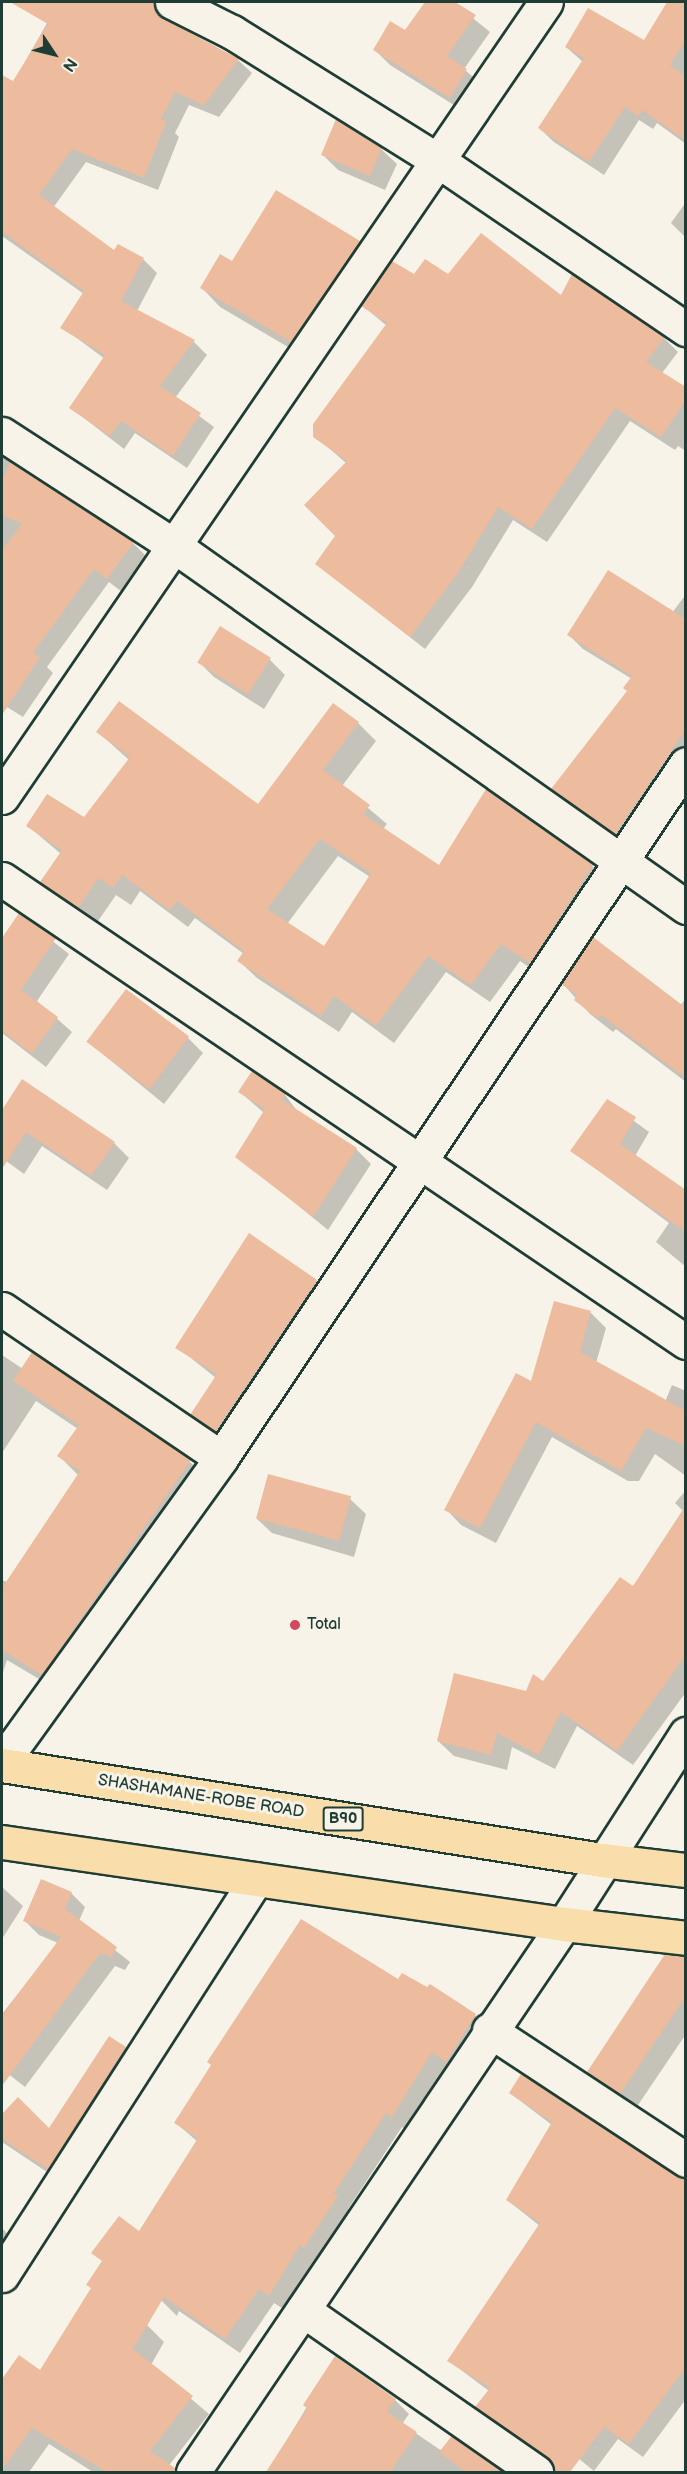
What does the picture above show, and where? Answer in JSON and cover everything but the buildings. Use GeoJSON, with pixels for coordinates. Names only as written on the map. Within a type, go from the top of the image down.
{"type":"FeatureCollection","features":[{"type":"Feature","properties":{"kind":"main road","name":"SHASHAMANE-ROBE ROAD"},"geometry":{"type":"LineString","coordinates":[[2,1763],[602,1860],[686,1870]]}},
{"type":"Feature","properties":{"kind":"main road"},"geometry":{"type":"LineString","coordinates":[[2,1842],[564,1924],[686,1938]]}},
{"type":"Feature","properties":{"kind":"street"},"geometry":{"type":"LineString","coordinates":[[172,2],[232,32],[437,160],[686,329]]}},
{"type":"Feature","properties":{"kind":"street"},"geometry":{"type":"LineString","coordinates":[[2,797],[546,2]]}},
{"type":"Feature","properties":{"kind":"street"},"geometry":{"type":"LineString","coordinates":[[2,434],[173,545],[619,863],[686,907]]}},
{"type":"Feature","properties":{"kind":"street"},"geometry":{"type":"LineString","coordinates":[[2,1763],[221,1458],[686,764]]}},
{"type":"Feature","properties":{"kind":"street"},"geometry":{"type":"LineString","coordinates":[[2,879],[686,1342]]}},
{"type":"Feature","properties":{"kind":"street"},"geometry":{"type":"LineString","coordinates":[[2,1309],[221,1458]]}},
{"type":"Feature","properties":{"kind":"street"},"geometry":{"type":"LineString","coordinates":[[193,2472],[489,2030],[564,1924],[602,1860],[686,1734]]}},
{"type":"Feature","properties":{"kind":"street"},"geometry":{"type":"LineString","coordinates":[[2,2275],[256,1879]]}},
{"type":"Feature","properties":{"kind":"street"},"geometry":{"type":"LineString","coordinates":[[489,2030],[686,2160]]}},
{"type":"Feature","properties":{"kind":"street"},"geometry":{"type":"LineString","coordinates":[[303,2310],[536,2472]]}},
{"type":"Feature","properties":{"kind":"place","name":"Total"},"geometry":{"type":"Point","coordinates":[295,1625]}}]}
